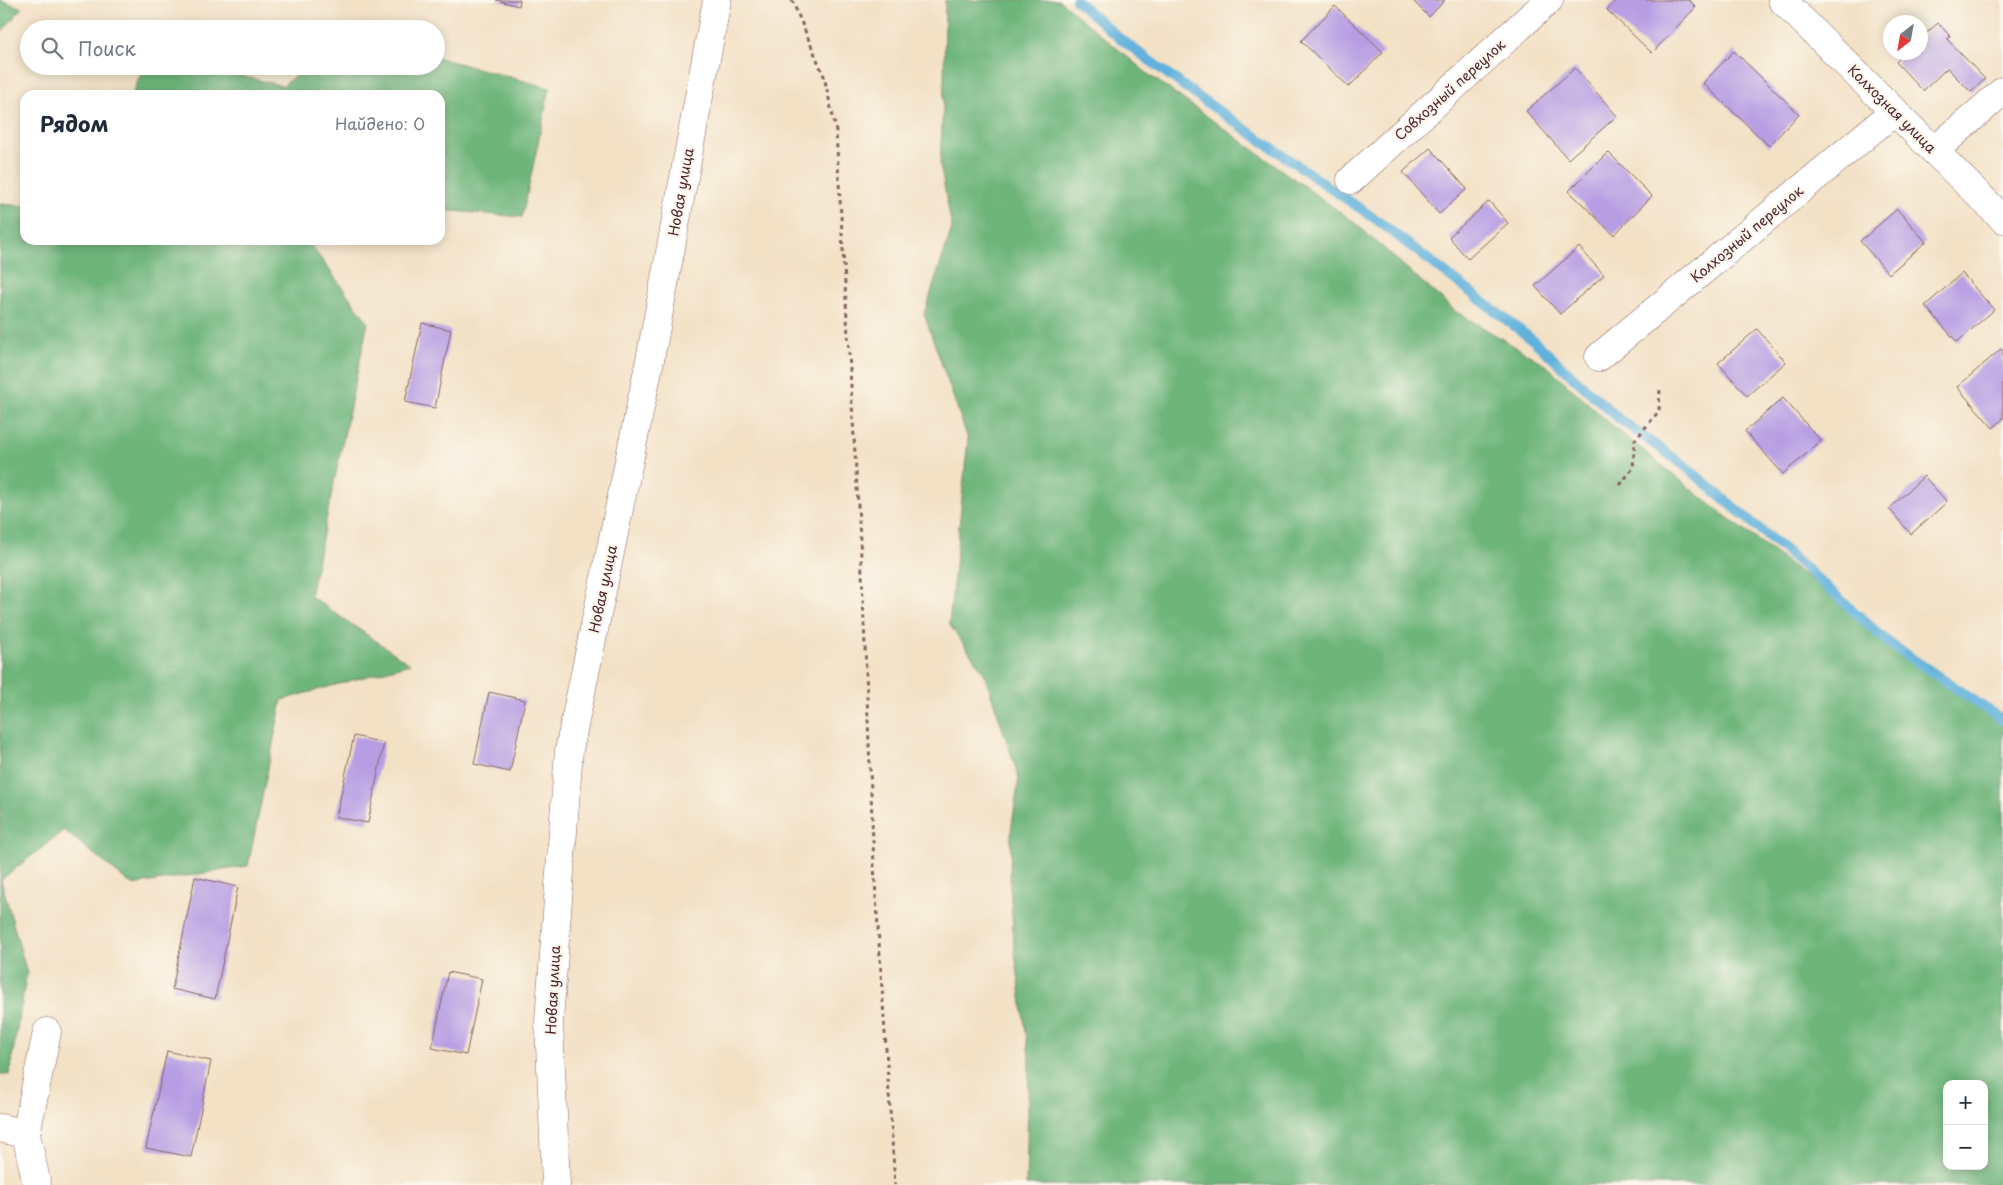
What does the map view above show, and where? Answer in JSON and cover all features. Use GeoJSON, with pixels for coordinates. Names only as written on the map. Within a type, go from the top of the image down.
{"type":"FeatureCollection","features":[{"type":"Feature","properties":{"kind":"street","name":"Новая улица"},"geometry":{"type":"LineString","coordinates":[[556,1185],[549,1020],[569,750],[650,365],[716,0]]}},
{"type":"Feature","properties":{"kind":"street","name":"Совхозный переулок"},"geometry":{"type":"LineString","coordinates":[[1351,180],[1550,0]]}},
{"type":"Feature","properties":{"kind":"street","name":"Колхозная улица"},"geometry":{"type":"LineString","coordinates":[[1782,0],[2003,219]]}},
{"type":"Feature","properties":{"kind":"street"},"geometry":{"type":"LineString","coordinates":[[1934,151],[2003,92]]}},
{"type":"Feature","properties":{"kind":"street","name":"Колхозный переулок"},"geometry":{"type":"LineString","coordinates":[[1599,357],[1895,112]]}},
{"type":"Feature","properties":{"kind":"street"},"geometry":{"type":"LineString","coordinates":[[37,1185],[13,1131],[48,1032]]}},
{"type":"Feature","properties":{"kind":"path"},"geometry":{"type":"LineString","coordinates":[[792,0],[824,76],[836,131],[862,573],[874,866],[895,1185]]}},
{"type":"Feature","properties":{"kind":"path"},"geometry":{"type":"LineString","coordinates":[[1620,485],[1633,468],[1635,440],[1659,412],[1660,388]]}},
{"type":"Feature","properties":{"kind":"green space"},"geometry":{"type":"Polygon","coordinates":[[[0,0],[22,8],[0,34],[0,0]]]}},
{"type":"Feature","properties":{"kind":"green space"},"geometry":{"type":"Polygon","coordinates":[[[945,0],[1059,0],[1148,74],[1354,222],[1455,311],[1546,365],[1614,427],[1716,509],[2003,723],[2003,1185],[1026,1185],[1029,1056],[1014,945],[1010,885],[1011,831],[1019,778],[984,673],[949,624],[968,439],[924,314],[952,228],[940,164],[944,88],[945,0]]]}},
{"type":"Feature","properties":{"kind":"green space"},"geometry":{"type":"Polygon","coordinates":[[[445,59],[550,88],[522,217],[445,210],[445,90],[134,90],[140,75],[238,75],[283,86],[296,75],[445,75],[445,59]]]}},
{"type":"Feature","properties":{"kind":"green space"},"geometry":{"type":"Polygon","coordinates":[[[0,204],[20,206],[20,245],[311,245],[368,322],[310,596],[410,664],[282,700],[248,866],[132,885],[64,830],[1,880],[27,973],[9,1075],[0,1074],[0,204]]]}},
{"type":"Feature","properties":{"kind":"building"},"geometry":{"type":"Polygon","coordinates":[[[496,0],[520,0],[519,6],[496,0]]]}},
{"type":"Feature","properties":{"kind":"building"},"geometry":{"type":"Polygon","coordinates":[[[1412,0],[1445,0],[1429,17],[1412,0]]]}},
{"type":"Feature","properties":{"kind":"building"},"geometry":{"type":"Polygon","coordinates":[[[1616,0],[1689,0],[1696,7],[1652,53],[1607,10],[1616,0]]]}},
{"type":"Feature","properties":{"kind":"building"},"geometry":{"type":"Polygon","coordinates":[[[1335,6],[1383,52],[1349,87],[1301,41],[1335,6]]]}},
{"type":"Feature","properties":{"kind":"building"},"geometry":{"type":"Polygon","coordinates":[[[1938,23],[1950,36],[1947,39],[1985,79],[1971,92],[1947,68],[1923,91],[1896,62],[1898,60],[1928,60],[1928,32],[1938,23]]]}},
{"type":"Feature","properties":{"kind":"building"},"geometry":{"type":"Polygon","coordinates":[[[1734,51],[1799,114],[1769,146],[1703,83],[1734,51]]]}},
{"type":"Feature","properties":{"kind":"building"},"geometry":{"type":"Polygon","coordinates":[[[1575,68],[1617,116],[1568,159],[1526,111],[1575,68]]]}},
{"type":"Feature","properties":{"kind":"building"},"geometry":{"type":"Polygon","coordinates":[[[1430,148],[1467,189],[1439,214],[1403,172],[1430,148]]]}},
{"type":"Feature","properties":{"kind":"building"},"geometry":{"type":"Polygon","coordinates":[[[1608,152],[1652,196],[1614,235],[1569,191],[1608,152]]]}},
{"type":"Feature","properties":{"kind":"building"},"geometry":{"type":"Polygon","coordinates":[[[1489,201],[1508,223],[1468,259],[1449,237],[1489,201]]]}},
{"type":"Feature","properties":{"kind":"building"},"geometry":{"type":"Polygon","coordinates":[[[1897,209],[1926,242],[1889,274],[1860,241],[1897,209]]]}},
{"type":"Feature","properties":{"kind":"building"},"geometry":{"type":"Polygon","coordinates":[[[1579,247],[1604,275],[1560,314],[1535,286],[1579,247]]]}},
{"type":"Feature","properties":{"kind":"building"},"geometry":{"type":"Polygon","coordinates":[[[1962,273],[1994,310],[1957,342],[1925,306],[1962,273]]]}},
{"type":"Feature","properties":{"kind":"building"},"geometry":{"type":"Polygon","coordinates":[[[422,323],[451,330],[435,408],[405,402],[422,323]]]}},
{"type":"Feature","properties":{"kind":"building"},"geometry":{"type":"Polygon","coordinates":[[[1757,329],[1786,362],[1747,396],[1718,363],[1757,329]]]}},
{"type":"Feature","properties":{"kind":"building"},"geometry":{"type":"Polygon","coordinates":[[[2001,349],[2003,351],[2003,419],[1993,428],[1957,387],[2001,349]]]}},
{"type":"Feature","properties":{"kind":"building"},"geometry":{"type":"Polygon","coordinates":[[[1783,398],[1821,441],[1783,474],[1745,431],[1783,398]]]}},
{"type":"Feature","properties":{"kind":"building"},"geometry":{"type":"Polygon","coordinates":[[[1924,476],[1947,502],[1911,534],[1889,509],[1924,476]]]}},
{"type":"Feature","properties":{"kind":"building"},"geometry":{"type":"Polygon","coordinates":[[[489,692],[525,700],[510,772],[474,764],[489,692]]]}},
{"type":"Feature","properties":{"kind":"building"},"geometry":{"type":"Polygon","coordinates":[[[354,736],[384,743],[368,823],[336,817],[354,736]]]}},
{"type":"Feature","properties":{"kind":"building"},"geometry":{"type":"Polygon","coordinates":[[[195,877],[238,887],[215,999],[172,989],[195,877]]]}},
{"type":"Feature","properties":{"kind":"building"},"geometry":{"type":"Polygon","coordinates":[[[448,972],[482,979],[466,1055],[432,1048],[448,972]]]}},
{"type":"Feature","properties":{"kind":"building"},"geometry":{"type":"Polygon","coordinates":[[[167,1051],[211,1061],[191,1157],[146,1148],[167,1051]]]}},
{"type":"Feature","properties":{"kind":"waterway"},"geometry":{"type":"LineString","coordinates":[[1076,0],[1118,37],[1196,95],[1378,221],[1534,341],[1619,419],[1685,466],[1800,563],[1889,643],[2003,720]]}}]}
